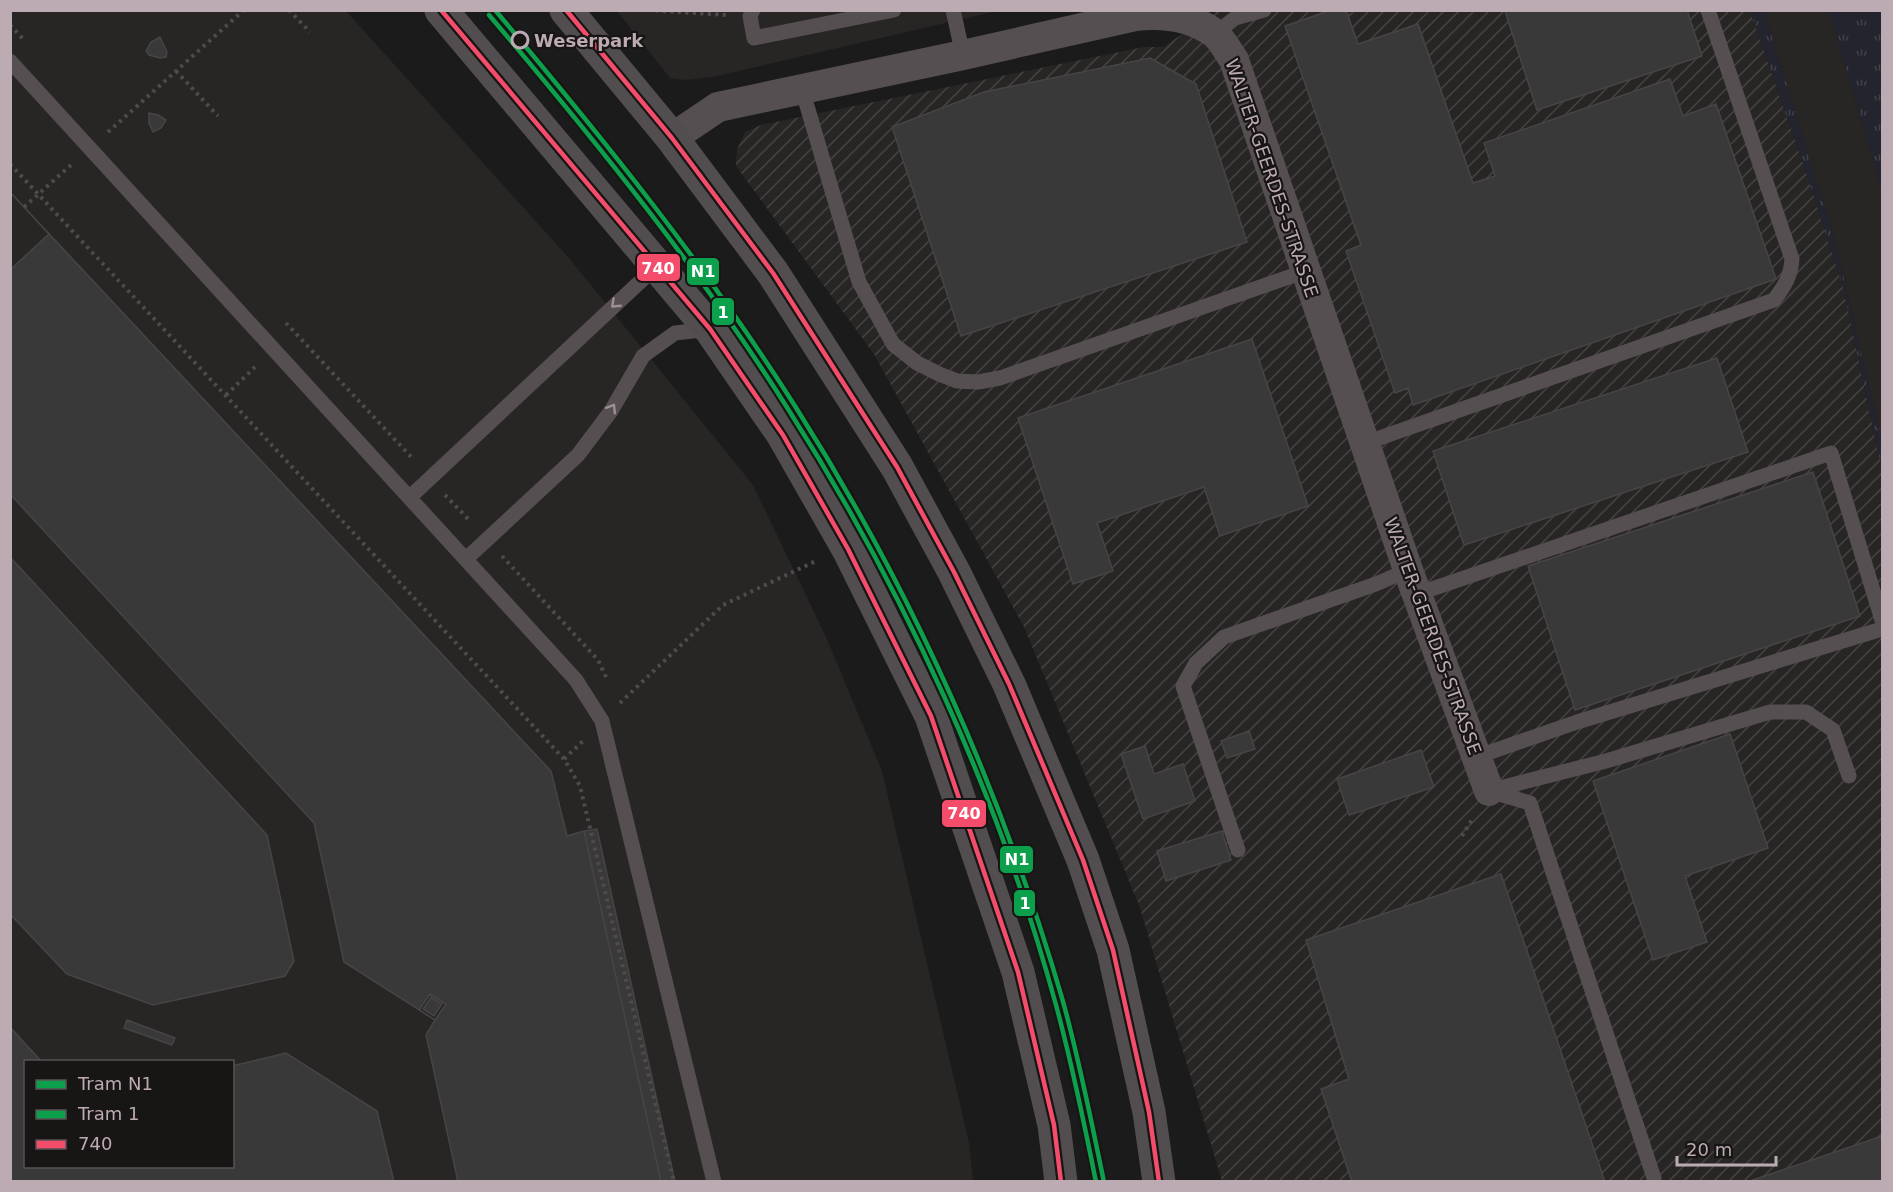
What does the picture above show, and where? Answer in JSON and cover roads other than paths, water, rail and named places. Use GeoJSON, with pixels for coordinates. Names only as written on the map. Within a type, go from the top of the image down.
{"type":"FeatureCollection","features":[{"type":"Feature","properties":{"kind":"main road"},"geometry":{"type":"LineString","coordinates":[[441,10],[710,328],[783,435],[848,549],[931,716],[1018,972],[1054,1125],[1061,1182]]}},
{"type":"Feature","properties":{"kind":"main road"},"geometry":{"type":"LineString","coordinates":[[566,10],[672,138],[773,273],[897,467],[954,572],[1009,684],[1083,860],[1113,950],[1149,1113],[1159,1182]]}},
{"type":"Feature","properties":{"kind":"street","name":"WALTER-GEERDES-STRASSE"},"geometry":{"type":"LineString","coordinates":[[672,138],[718,107],[1147,15],[1178,16],[1215,34],[1234,60],[1412,582],[1489,791]]}},
{"type":"Feature","properties":{"kind":"lane"},"geometry":{"type":"LineString","coordinates":[[752,14],[754,38],[894,10]]}},
{"type":"Feature","properties":{"kind":"lane"},"geometry":{"type":"LineString","coordinates":[[953,10],[963,55]]}},
{"type":"Feature","properties":{"kind":"lane"},"geometry":{"type":"LineString","coordinates":[[1215,34],[1235,18],[1264,10]]}},
{"type":"Feature","properties":{"kind":"lane"},"geometry":{"type":"LineString","coordinates":[[1365,443],[1774,300],[1785,286],[1791,271],[1792,259],[1784,241],[1708,10]]}},
{"type":"Feature","properties":{"kind":"lane"},"geometry":{"type":"LineString","coordinates":[[10,61],[576,680],[603,721],[714,1182]]}},
{"type":"Feature","properties":{"kind":"lane"},"geometry":{"type":"LineString","coordinates":[[802,89],[859,282],[893,344],[917,363],[939,375],[957,381],[978,382],[1000,378],[1306,272]]}},
{"type":"Feature","properties":{"kind":"lane"},"geometry":{"type":"LineString","coordinates":[[410,497],[658,265]]}},
{"type":"Feature","properties":{"kind":"lane"},"geometry":{"type":"LineString","coordinates":[[466,559],[578,455],[611,411],[643,356],[675,333],[710,328]]}},
{"type":"Feature","properties":{"kind":"lane"},"geometry":{"type":"LineString","coordinates":[[1238,850],[1183,686],[1196,663],[1224,637],[1366,588],[1412,582],[1831,453],[1882,620]]}},
{"type":"Feature","properties":{"kind":"lane"},"geometry":{"type":"LineString","coordinates":[[1476,757],[1577,722],[1882,629]]}},
{"type":"Feature","properties":{"kind":"lane"},"geometry":{"type":"LineString","coordinates":[[1489,791],[1606,761],[1770,712],[1788,711],[1806,712],[1833,730],[1849,776]]}},
{"type":"Feature","properties":{"kind":"lane"},"geometry":{"type":"LineString","coordinates":[[1489,791],[1530,803],[1654,1178]]}},
{"type":"Feature","properties":{"kind":"tram line","name":"N1"},"geometry":{"type":"LineString","coordinates":[[495,10],[614,154],[726,303],[795,406],[878,547],[950,693],[1011,844],[1062,998],[1104,1182]]}},
{"type":"Feature","properties":{"kind":"tram line","name":"1"},"geometry":{"type":"LineString","coordinates":[[489,15],[646,207],[754,357],[831,479],[909,623],[945,697],[1007,849],[1056,1005],[1096,1182]]}},
{"type":"Feature","properties":{"kind":"place","name":"Weserpark"},"geometry":{"type":"Point","coordinates":[520,40]}}]}
